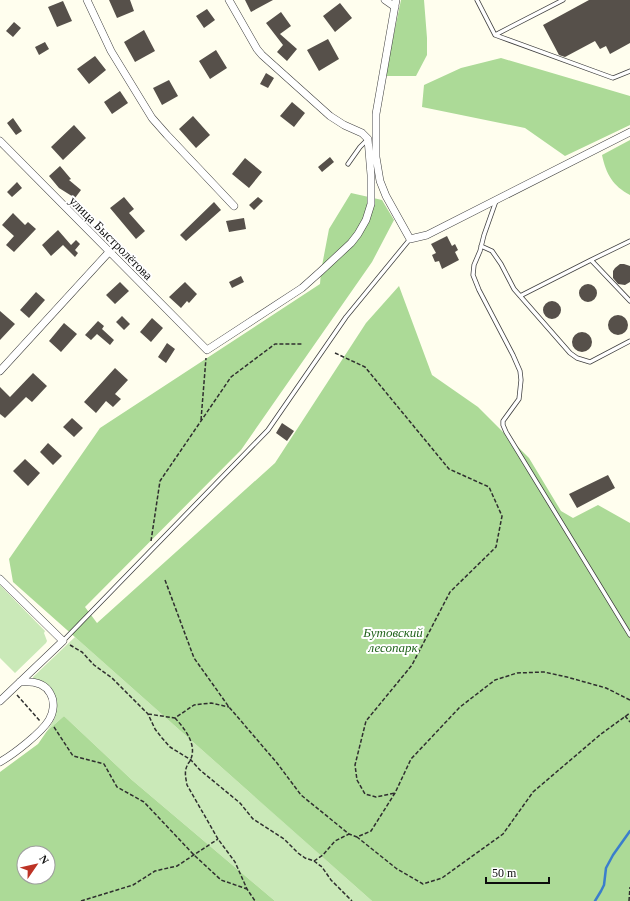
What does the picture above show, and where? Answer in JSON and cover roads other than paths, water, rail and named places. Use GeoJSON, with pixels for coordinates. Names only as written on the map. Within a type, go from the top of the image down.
{"type":"FeatureCollection","features":[{"type":"Feature","properties":{"kind":"street"},"geometry":{"type":"LineString","coordinates":[[87,0],[111,51],[152,118],[234,206]]}},
{"type":"Feature","properties":{"kind":"street"},"geometry":{"type":"LineString","coordinates":[[230,0],[257,49],[262,55],[330,116],[344,125],[362,133],[368,140]]}},
{"type":"Feature","properties":{"kind":"street"},"geometry":{"type":"LineString","coordinates":[[385,0],[395,3],[376,114],[376,157],[380,181],[386,196],[410,239],[427,235],[630,132]]}},
{"type":"Feature","properties":{"kind":"street","name":"улица Быстролётова"},"geometry":{"type":"LineString","coordinates":[[0,141],[207,350],[302,288],[351,243],[358,234],[366,220],[371,204],[371,175],[368,140]]}},
{"type":"Feature","properties":{"kind":"street"},"geometry":{"type":"LineString","coordinates":[[0,370],[109,252]]}},
{"type":"Feature","properties":{"kind":"street"},"geometry":{"type":"LineString","coordinates":[[0,579],[63,641],[0,701]]}},
{"type":"Feature","properties":{"kind":"street"},"geometry":{"type":"LineString","coordinates":[[0,762],[17,751],[44,726],[49,720],[53,707],[49,691],[44,686],[37,683],[20,682]]}},
{"type":"Feature","properties":{"kind":"lane"},"geometry":{"type":"LineString","coordinates":[[476,0],[495,35],[613,78],[630,71]]}},
{"type":"Feature","properties":{"kind":"lane"},"geometry":{"type":"LineString","coordinates":[[495,35],[563,0]]}},
{"type":"Feature","properties":{"kind":"lane"},"geometry":{"type":"LineString","coordinates":[[348,164],[360,147],[368,140]]}},
{"type":"Feature","properties":{"kind":"lane"},"geometry":{"type":"LineString","coordinates":[[496,200],[474,264],[473,275],[478,290],[520,371],[521,380],[518,399],[503,421],[503,425],[630,635]]}},
{"type":"Feature","properties":{"kind":"lane"},"geometry":{"type":"LineString","coordinates":[[63,641],[268,430],[346,317],[410,239]]}},
{"type":"Feature","properties":{"kind":"lane"},"geometry":{"type":"LineString","coordinates":[[520,296],[630,241]]}},
{"type":"Feature","properties":{"kind":"lane"},"geometry":{"type":"LineString","coordinates":[[481,246],[492,251],[514,289],[576,358],[590,362],[630,341]]}},
{"type":"Feature","properties":{"kind":"lane"},"geometry":{"type":"LineString","coordinates":[[591,260],[630,302]]}},
{"type":"Feature","properties":{"kind":"waterway"},"geometry":{"type":"LineString","coordinates":[[595,901],[604,885],[606,868],[613,855],[630,831]]}},
{"type":"Feature","properties":{"kind":"park label","name":"Бутовский лесопарк"},"geometry":{"type":"Point","coordinates":[393,640]}}]}
